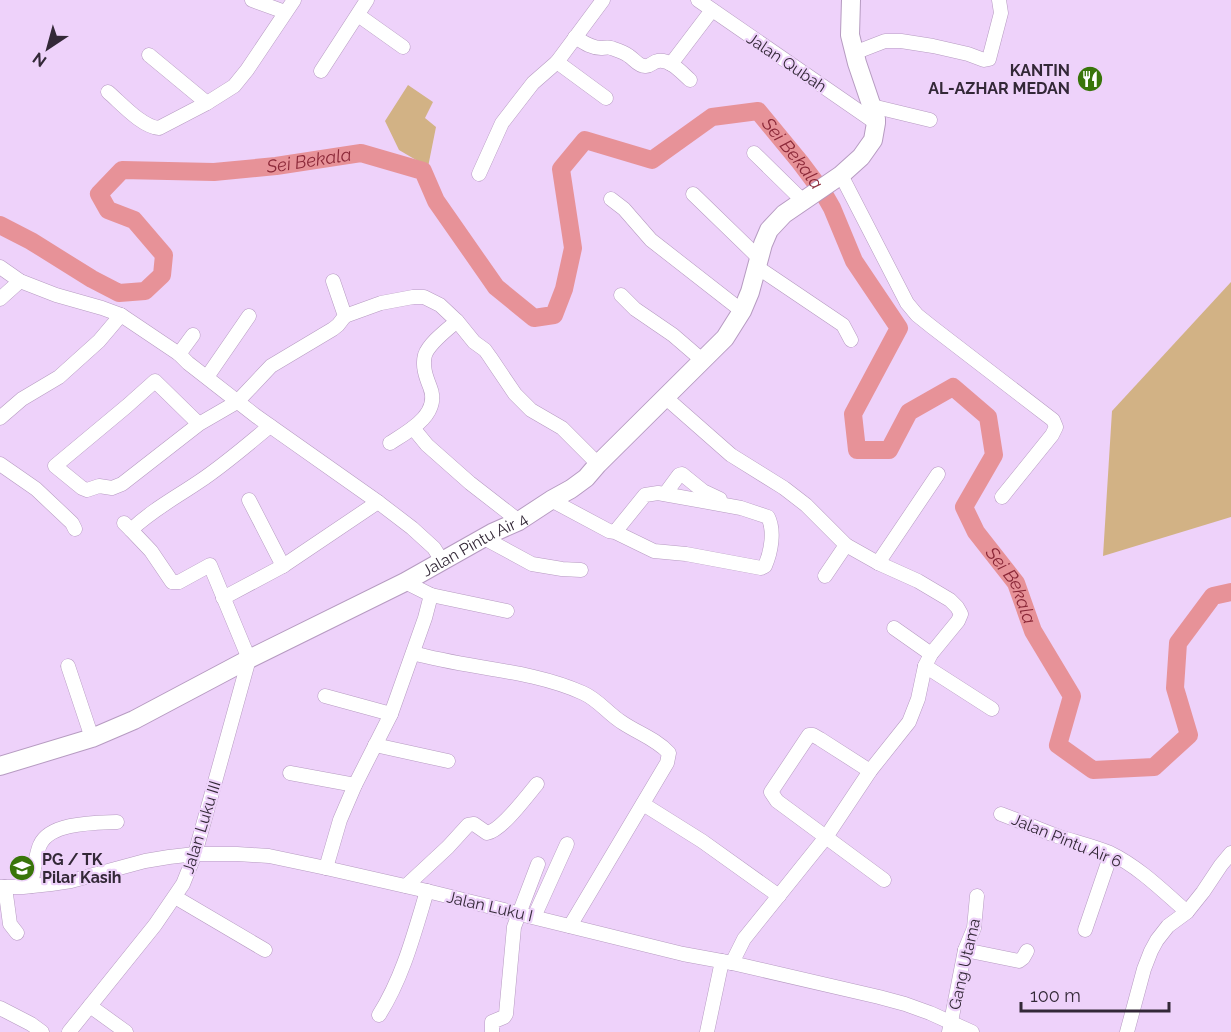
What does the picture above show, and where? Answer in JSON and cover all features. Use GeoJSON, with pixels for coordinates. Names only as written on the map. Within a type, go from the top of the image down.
{"type":"FeatureCollection","features":[{"type":"Feature","properties":{"kind":"main road"},"geometry":{"type":"LineString","coordinates":[[851,0],[850,35],[874,115]]}},
{"type":"Feature","properties":{"kind":"main road","name":"Jalan Pintu Air 4"},"geometry":{"type":"LineString","coordinates":[[0,766],[92,738],[134,720],[249,659],[405,582],[519,521],[586,478],[725,338],[742,311],[750,292],[769,230],[784,214],[836,179],[868,149],[873,140],[874,115]]}},
{"type":"Feature","properties":{"kind":"street"},"geometry":{"type":"LineString","coordinates":[[252,0],[285,12]]}},
{"type":"Feature","properties":{"kind":"street"},"geometry":{"type":"LineString","coordinates":[[108,92],[145,124],[159,128],[234,86],[294,0]]}},
{"type":"Feature","properties":{"kind":"street"},"geometry":{"type":"LineString","coordinates":[[321,71],[367,0]]}},
{"type":"Feature","properties":{"kind":"street"},"geometry":{"type":"LineString","coordinates":[[479,174],[502,123],[533,83],[557,62],[603,0]]}},
{"type":"Feature","properties":{"kind":"street","name":"Jalan Qubah"},"geometry":{"type":"LineString","coordinates":[[698,0],[874,115]]}},
{"type":"Feature","properties":{"kind":"street"},"geometry":{"type":"LineString","coordinates":[[854,53],[885,41],[901,41],[968,54],[984,60],[989,59],[1000,13],[999,0]]}},
{"type":"Feature","properties":{"kind":"street"},"geometry":{"type":"LineString","coordinates":[[671,64],[712,10]]}},
{"type":"Feature","properties":{"kind":"street"},"geometry":{"type":"LineString","coordinates":[[358,15],[403,47]]}},
{"type":"Feature","properties":{"kind":"street"},"geometry":{"type":"LineString","coordinates":[[575,37],[591,46],[611,48],[644,66],[649,66],[655,61],[671,64],[690,80]]}},
{"type":"Feature","properties":{"kind":"street"},"geometry":{"type":"LineString","coordinates":[[149,55],[207,103]]}},
{"type":"Feature","properties":{"kind":"street"},"geometry":{"type":"LineString","coordinates":[[557,62],[606,98]]}},
{"type":"Feature","properties":{"kind":"street"},"geometry":{"type":"LineString","coordinates":[[874,115],[930,120]]}},
{"type":"Feature","properties":{"kind":"street"},"geometry":{"type":"LineString","coordinates":[[754,153],[804,199]]}},
{"type":"Feature","properties":{"kind":"street"},"geometry":{"type":"LineString","coordinates":[[836,179],[917,315],[1053,420],[1056,427],[1052,435],[1002,497]]}},
{"type":"Feature","properties":{"kind":"street"},"geometry":{"type":"LineString","coordinates":[[693,194],[758,262],[843,325],[851,340]]}},
{"type":"Feature","properties":{"kind":"street"},"geometry":{"type":"LineString","coordinates":[[611,199],[624,209],[651,240],[742,311]]}},
{"type":"Feature","properties":{"kind":"street"},"geometry":{"type":"LineString","coordinates":[[0,267],[20,281],[121,315],[178,354],[237,402],[412,528],[434,548],[442,561]]}},
{"type":"Feature","properties":{"kind":"street"},"geometry":{"type":"LineString","coordinates":[[0,299],[20,281]]}},
{"type":"Feature","properties":{"kind":"street"},"geometry":{"type":"LineString","coordinates":[[333,281],[345,315]]}},
{"type":"Feature","properties":{"kind":"street"},"geometry":{"type":"LineString","coordinates":[[621,296],[702,360]]}},
{"type":"Feature","properties":{"kind":"street"},"geometry":{"type":"LineString","coordinates":[[199,424],[160,376],[127,406],[50,462],[87,490],[99,486],[112,488],[122,484],[199,424],[237,402],[271,366],[333,329],[345,315],[381,303],[424,297],[440,305],[457,321],[490,357],[515,394],[531,410],[562,428],[598,464]]}},
{"type":"Feature","properties":{"kind":"street"},"geometry":{"type":"LineString","coordinates":[[0,418],[22,399],[58,377],[99,341],[121,315]]}},
{"type":"Feature","properties":{"kind":"street"},"geometry":{"type":"LineString","coordinates":[[207,377],[249,316]]}},
{"type":"Feature","properties":{"kind":"street"},"geometry":{"type":"LineString","coordinates":[[390,443],[423,420],[433,403],[433,394],[424,372],[425,356],[429,348],[457,321]]}},
{"type":"Feature","properties":{"kind":"street"},"geometry":{"type":"LineString","coordinates":[[178,354],[193,335]]}},
{"type":"Feature","properties":{"kind":"street"},"geometry":{"type":"LineString","coordinates":[[665,397],[731,455],[784,488],[806,505],[846,545],[918,581],[957,607],[961,614],[928,660],[918,699],[909,722],[870,771],[826,837],[727,962],[708,1032]]}},
{"type":"Feature","properties":{"kind":"street"},"geometry":{"type":"LineString","coordinates":[[249,659],[210,565],[179,582],[172,582],[151,551],[127,527],[200,481],[270,426]]}},
{"type":"Feature","properties":{"kind":"street"},"geometry":{"type":"LineString","coordinates":[[413,428],[427,446],[519,521]]}},
{"type":"Feature","properties":{"kind":"street"},"geometry":{"type":"LineString","coordinates":[[0,464],[36,489],[72,523],[75,529]]}},
{"type":"Feature","properties":{"kind":"street"},"geometry":{"type":"LineString","coordinates":[[551,500],[609,531],[654,551],[686,554],[761,568],[765,566],[771,543],[768,517],[703,491],[682,474],[665,494]]}},
{"type":"Feature","properties":{"kind":"street"},"geometry":{"type":"LineString","coordinates":[[878,563],[938,474]]}},
{"type":"Feature","properties":{"kind":"street"},"geometry":{"type":"LineString","coordinates":[[615,532],[645,495],[665,494],[741,508]]}},
{"type":"Feature","properties":{"kind":"street"},"geometry":{"type":"LineString","coordinates":[[249,500],[283,566]]}},
{"type":"Feature","properties":{"kind":"street"},"geometry":{"type":"LineString","coordinates":[[223,598],[283,566],[378,502]]}},
{"type":"Feature","properties":{"kind":"street"},"geometry":{"type":"LineString","coordinates":[[484,538],[532,564],[581,570]]}},
{"type":"Feature","properties":{"kind":"street"},"geometry":{"type":"LineString","coordinates":[[825,576],[846,545]]}},
{"type":"Feature","properties":{"kind":"street"},"geometry":{"type":"LineString","coordinates":[[405,582],[431,595],[507,611]]}},
{"type":"Feature","properties":{"kind":"street"},"geometry":{"type":"LineString","coordinates":[[326,868],[340,820],[391,714],[431,595]]}},
{"type":"Feature","properties":{"kind":"street"},"geometry":{"type":"LineString","coordinates":[[894,628],[928,660],[992,709]]}},
{"type":"Feature","properties":{"kind":"street"},"geometry":{"type":"LineString","coordinates":[[413,653],[551,681],[584,693],[619,721],[662,746],[669,753],[667,763],[570,926]]}},
{"type":"Feature","properties":{"kind":"street","name":"Jalan Luku III"},"geometry":{"type":"LineString","coordinates":[[69,1032],[154,925],[183,884],[195,854],[249,659]]}},
{"type":"Feature","properties":{"kind":"street"},"geometry":{"type":"LineString","coordinates":[[68,666],[92,738]]}},
{"type":"Feature","properties":{"kind":"street"},"geometry":{"type":"LineString","coordinates":[[325,696],[391,714]]}},
{"type":"Feature","properties":{"kind":"street"},"geometry":{"type":"LineString","coordinates":[[870,771],[810,734],[771,792],[777,801],[884,880]]}},
{"type":"Feature","properties":{"kind":"street"},"geometry":{"type":"LineString","coordinates":[[375,745],[448,761]]}},
{"type":"Feature","properties":{"kind":"street"},"geometry":{"type":"LineString","coordinates":[[290,773],[355,785]]}},
{"type":"Feature","properties":{"kind":"street"},"geometry":{"type":"LineString","coordinates":[[406,886],[468,825],[474,824],[487,833],[492,832],[504,822],[537,784]]}},
{"type":"Feature","properties":{"kind":"street"},"geometry":{"type":"LineString","coordinates":[[643,804],[702,841],[779,896]]}},
{"type":"Feature","properties":{"kind":"street","name":"Jalan Pintu Air 6"},"geometry":{"type":"LineString","coordinates":[[1001,814],[1058,837],[1111,854],[1145,876],[1187,912]]}},
{"type":"Feature","properties":{"kind":"street"},"geometry":{"type":"LineString","coordinates":[[31,886],[40,844],[50,833],[83,824],[117,822]]}},
{"type":"Feature","properties":{"kind":"street"},"geometry":{"type":"LineString","coordinates":[[534,917],[567,844]]}},
{"type":"Feature","properties":{"kind":"street"},"geometry":{"type":"LineString","coordinates":[[1127,1032],[1151,951],[1168,926],[1187,912],[1231,853]]}},
{"type":"Feature","properties":{"kind":"street","name":"Jalan Luku I"},"geometry":{"type":"LineString","coordinates":[[3,887],[71,881],[169,856],[195,854],[269,856],[406,886],[683,954],[879,997],[905,1004],[949,1027],[972,1032]]}},
{"type":"Feature","properties":{"kind":"street"},"geometry":{"type":"LineString","coordinates":[[1085,930],[1111,854]]}},
{"type":"Feature","properties":{"kind":"street"},"geometry":{"type":"LineString","coordinates":[[492,1032],[492,1022],[506,1014],[512,938],[538,864]]}},
{"type":"Feature","properties":{"kind":"street"},"geometry":{"type":"LineString","coordinates":[[3,887],[10,924],[17,933]]}},
{"type":"Feature","properties":{"kind":"street"},"geometry":{"type":"LineString","coordinates":[[379,1015],[398,981],[427,891]]}},
{"type":"Feature","properties":{"kind":"street","name":"Gang Utama"},"geometry":{"type":"LineString","coordinates":[[949,1027],[965,950],[974,928],[977,896]]}},
{"type":"Feature","properties":{"kind":"street"},"geometry":{"type":"LineString","coordinates":[[175,897],[265,950]]}},
{"type":"Feature","properties":{"kind":"street"},"geometry":{"type":"LineString","coordinates":[[965,950],[1019,961],[1027,951]]}},
{"type":"Feature","properties":{"kind":"street"},"geometry":{"type":"LineString","coordinates":[[90,1006],[126,1032]]}},
{"type":"Feature","properties":{"kind":"street"},"geometry":{"type":"LineString","coordinates":[[0,1008],[42,1032]]}},
{"type":"Feature","properties":{"kind":"shaded area"},"geometry":{"type":"Polygon","coordinates":[[[408,85],[433,102],[425,118],[436,127],[428,167],[399,150],[385,121],[408,85]]]}},
{"type":"Feature","properties":{"kind":"shaded area"},"geometry":{"type":"Polygon","coordinates":[[[1231,282],[1231,517],[1103,556],[1112,411],[1231,282]]]}},
{"type":"Feature","properties":{"kind":"waterway","name":"Sei Bekala"},"geometry":{"type":"LineString","coordinates":[[0,225],[119,293],[145,291],[162,275],[164,255],[134,220],[108,210],[99,194],[122,170],[214,172],[276,166],[361,153],[423,171],[436,201],[496,287],[534,318],[554,315],[564,289],[573,248],[561,169],[585,140],[652,160],[712,117],[758,111],[824,194],[854,261],[899,328],[853,414],[857,450],[889,450],[909,412],[953,387],[988,417],[994,455],[964,507],[976,532],[1016,583],[1033,631],[1072,696],[1058,745],[1093,770],[1154,767],[1189,735],[1175,688],[1178,643],[1213,596],[1231,592]]}},
{"type":"Feature","properties":{"kind":"place","name":"KANTIN AL-AZHAR MEDAN"},"geometry":{"type":"Point","coordinates":[1090,79]}},
{"type":"Feature","properties":{"kind":"place","name":"PG / TK Pilar Kasih"},"geometry":{"type":"Point","coordinates":[22,868]}}]}
